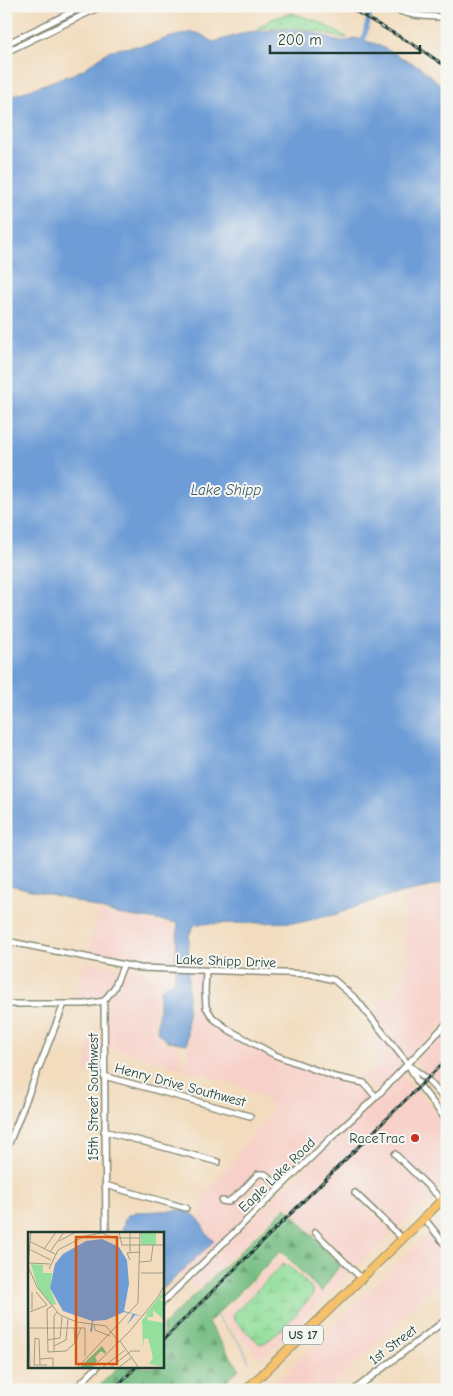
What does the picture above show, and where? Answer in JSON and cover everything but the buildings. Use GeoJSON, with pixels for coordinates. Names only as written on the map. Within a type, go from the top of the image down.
{"type":"FeatureCollection","features":[{"type":"Feature","properties":{"kind":"highway","name":"US 17"},"geometry":{"type":"LineString","coordinates":[[248,1388],[445,1197]]}},
{"type":"Feature","properties":{"kind":"street"},"geometry":{"type":"LineString","coordinates":[[6,44],[84,6]]}},
{"type":"Feature","properties":{"kind":"street"},"geometry":{"type":"LineString","coordinates":[[6,52],[102,6]]}},
{"type":"Feature","properties":{"kind":"street"},"geometry":{"type":"LineString","coordinates":[[387,6],[413,16],[447,17]]}},
{"type":"Feature","properties":{"kind":"street","name":"Lake Shipp Drive"},"geometry":{"type":"LineString","coordinates":[[6,941],[123,966],[167,970],[310,974],[334,980],[357,1000],[408,1064]]}},
{"type":"Feature","properties":{"kind":"street"},"geometry":{"type":"LineString","coordinates":[[6,1004],[85,1004],[104,1001],[114,988],[123,966]]}},
{"type":"Feature","properties":{"kind":"street"},"geometry":{"type":"LineString","coordinates":[[203,971],[205,1003],[210,1014],[217,1022],[248,1042],[275,1054],[335,1077],[364,1083],[376,1097]]}},
{"type":"Feature","properties":{"kind":"street","name":"15th Street Southwest"},"geometry":{"type":"LineString","coordinates":[[104,1001],[106,1232]]}},
{"type":"Feature","properties":{"kind":"street"},"geometry":{"type":"LineString","coordinates":[[6,1150],[64,1004]]}},
{"type":"Feature","properties":{"kind":"street","name":"Eagle Lake Road"},"geometry":{"type":"LineString","coordinates":[[164,1300],[376,1097],[447,1023]]}},
{"type":"Feature","properties":{"kind":"street"},"geometry":{"type":"LineString","coordinates":[[408,1064],[427,1079],[447,1102]]}},
{"type":"Feature","properties":{"kind":"street"},"geometry":{"type":"LineString","coordinates":[[408,1064],[420,1086],[447,1121]]}},
{"type":"Feature","properties":{"kind":"street","name":"Henry Drive Southwest"},"geometry":{"type":"LineString","coordinates":[[104,1076],[250,1116]]}},
{"type":"Feature","properties":{"kind":"street"},"geometry":{"type":"LineString","coordinates":[[104,1131],[218,1162]]}},
{"type":"Feature","properties":{"kind":"street"},"geometry":{"type":"LineString","coordinates":[[395,1154],[445,1197]]}},
{"type":"Feature","properties":{"kind":"street"},"geometry":{"type":"LineString","coordinates":[[222,1201],[228,1202],[234,1198],[258,1174],[265,1174],[280,1187]]}},
{"type":"Feature","properties":{"kind":"street"},"geometry":{"type":"LineString","coordinates":[[105,1185],[186,1208]]}},
{"type":"Feature","properties":{"kind":"street"},"geometry":{"type":"LineString","coordinates":[[356,1193],[403,1239]]}},
{"type":"Feature","properties":{"kind":"street"},"geometry":{"type":"LineString","coordinates":[[424,1218],[447,1247]]}},
{"type":"Feature","properties":{"kind":"street"},"geometry":{"type":"LineString","coordinates":[[315,1232],[361,1278]]}},
{"type":"Feature","properties":{"kind":"street","name":"1st Street"},"geometry":{"type":"LineString","coordinates":[[354,1390],[447,1319]]}},
{"type":"Feature","properties":{"kind":"street"},"geometry":{"type":"LineString","coordinates":[[74,1390],[96,1368]]}},
{"type":"Feature","properties":{"kind":"shaded area"},"geometry":{"type":"Polygon","coordinates":[[[447,885],[447,1019],[408,1060],[377,1021],[377,1005],[380,1000],[390,998],[397,993],[405,969],[406,950],[403,897],[447,885]]]}},
{"type":"Feature","properties":{"kind":"shaded area"},"geometry":{"type":"Polygon","coordinates":[[[99,912],[176,925],[173,967],[140,965],[87,955],[99,912]]]}},
{"type":"Feature","properties":{"kind":"shaded area"},"geometry":{"type":"Polygon","coordinates":[[[85,961],[119,968],[112,986],[103,998],[74,999],[85,961]]]}},
{"type":"Feature","properties":{"kind":"shaded area"},"geometry":{"type":"Polygon","coordinates":[[[125,969],[172,973],[172,980],[157,989],[155,1033],[167,1043],[178,1045],[182,1064],[188,1066],[187,1046],[189,1044],[190,1011],[195,995],[190,981],[191,974],[203,974],[204,1008],[215,1024],[247,1044],[273,1056],[334,1080],[363,1085],[372,1097],[280,1183],[266,1172],[257,1171],[233,1195],[225,1199],[222,1197],[219,1202],[225,1205],[229,1204],[243,1194],[260,1176],[276,1187],[184,1278],[180,1273],[214,1241],[208,1236],[199,1218],[205,1193],[269,1114],[272,1107],[265,1100],[244,1087],[113,1048],[106,1051],[107,1001],[116,989],[125,969]]]}},
{"type":"Feature","properties":{"kind":"shaded area"},"geometry":{"type":"Polygon","coordinates":[[[447,1027],[447,1097],[415,1061],[447,1027]]]}},
{"type":"Feature","properties":{"kind":"shaded area"},"geometry":{"type":"Polygon","coordinates":[[[378,1030],[405,1064],[376,1093],[366,1081],[356,1079],[373,1069],[378,1052],[378,1030]]]}},
{"type":"Feature","properties":{"kind":"shaded area"},"geometry":{"type":"Polygon","coordinates":[[[101,1038],[101,1073],[86,1073],[88,1047],[91,1041],[101,1038]]]}},
{"type":"Feature","properties":{"kind":"shaded area"},"geometry":{"type":"Polygon","coordinates":[[[402,1074],[447,1125],[447,1184],[438,1192],[394,1150],[391,1154],[434,1196],[397,1230],[355,1189],[352,1193],[393,1234],[355,1269],[315,1228],[312,1232],[286,1204],[196,1290],[188,1282],[402,1074]]]}},
{"type":"Feature","properties":{"kind":"shaded area"},"geometry":{"type":"Polygon","coordinates":[[[447,1215],[447,1242],[434,1227],[447,1215]]]}},
{"type":"Feature","properties":{"kind":"shaded area"},"geometry":{"type":"Polygon","coordinates":[[[431,1230],[447,1252],[447,1272],[388,1333],[328,1390],[269,1390],[431,1230]]]}},
{"type":"Feature","properties":{"kind":"shaded area"},"geometry":{"type":"Polygon","coordinates":[[[326,1247],[351,1273],[261,1359],[220,1315],[281,1255],[320,1294],[323,1293],[342,1265],[326,1247]],[[287,1265],[265,1343],[312,1296],[312,1289],[287,1265]]]}},
{"type":"Feature","properties":{"kind":"green space"},"geometry":{"type":"Polygon","coordinates":[[[291,13],[317,21],[348,38],[296,28],[256,29],[272,19],[291,13]]]}},
{"type":"Feature","properties":{"kind":"green space"},"geometry":{"type":"Polygon","coordinates":[[[286,1207],[340,1265],[321,1292],[281,1251],[208,1323],[239,1369],[218,1390],[95,1390],[118,1368],[164,1368],[164,1324],[286,1207]]]}},
{"type":"Feature","properties":{"kind":"green space"},"geometry":{"type":"Polygon","coordinates":[[[283,1264],[295,1271],[312,1289],[312,1296],[280,1331],[266,1342],[260,1344],[234,1320],[233,1314],[283,1264]]]}},
{"type":"Feature","properties":{"kind":"water","name":"Lake Shipp"},"geometry":{"type":"Polygon","coordinates":[[[286,29],[312,32],[336,41],[349,41],[355,38],[376,44],[420,67],[447,90],[447,882],[384,897],[337,914],[302,922],[195,924],[189,935],[187,1044],[167,1041],[157,1032],[160,989],[174,981],[178,923],[116,914],[66,898],[6,884],[6,98],[84,69],[110,50],[151,44],[193,32],[214,42],[247,32],[286,29]]]}},
{"type":"Feature","properties":{"kind":"water"},"geometry":{"type":"Polygon","coordinates":[[[184,1210],[199,1220],[214,1241],[164,1288],[164,1232],[121,1232],[126,1216],[136,1212],[184,1210]]]}},
{"type":"Feature","properties":{"kind":"waterway"},"geometry":{"type":"LineString","coordinates":[[363,41],[372,6]]}},
{"type":"Feature","properties":{"kind":"waterway"},"geometry":{"type":"LineString","coordinates":[[217,1317],[242,1346],[249,1362]]}},
{"type":"Feature","properties":{"kind":"railway"},"geometry":{"type":"LineString","coordinates":[[346,6],[414,45],[447,67]]}},
{"type":"Feature","properties":{"kind":"railway"},"geometry":{"type":"LineString","coordinates":[[164,1339],[447,1059]]}},
{"type":"Feature","properties":{"kind":"railway"},"geometry":{"type":"LineString","coordinates":[[113,1390],[135,1368]]}},
{"type":"Feature","properties":{"kind":"place","name":"RaceTrac"},"geometry":{"type":"Point","coordinates":[415,1138]}}]}
